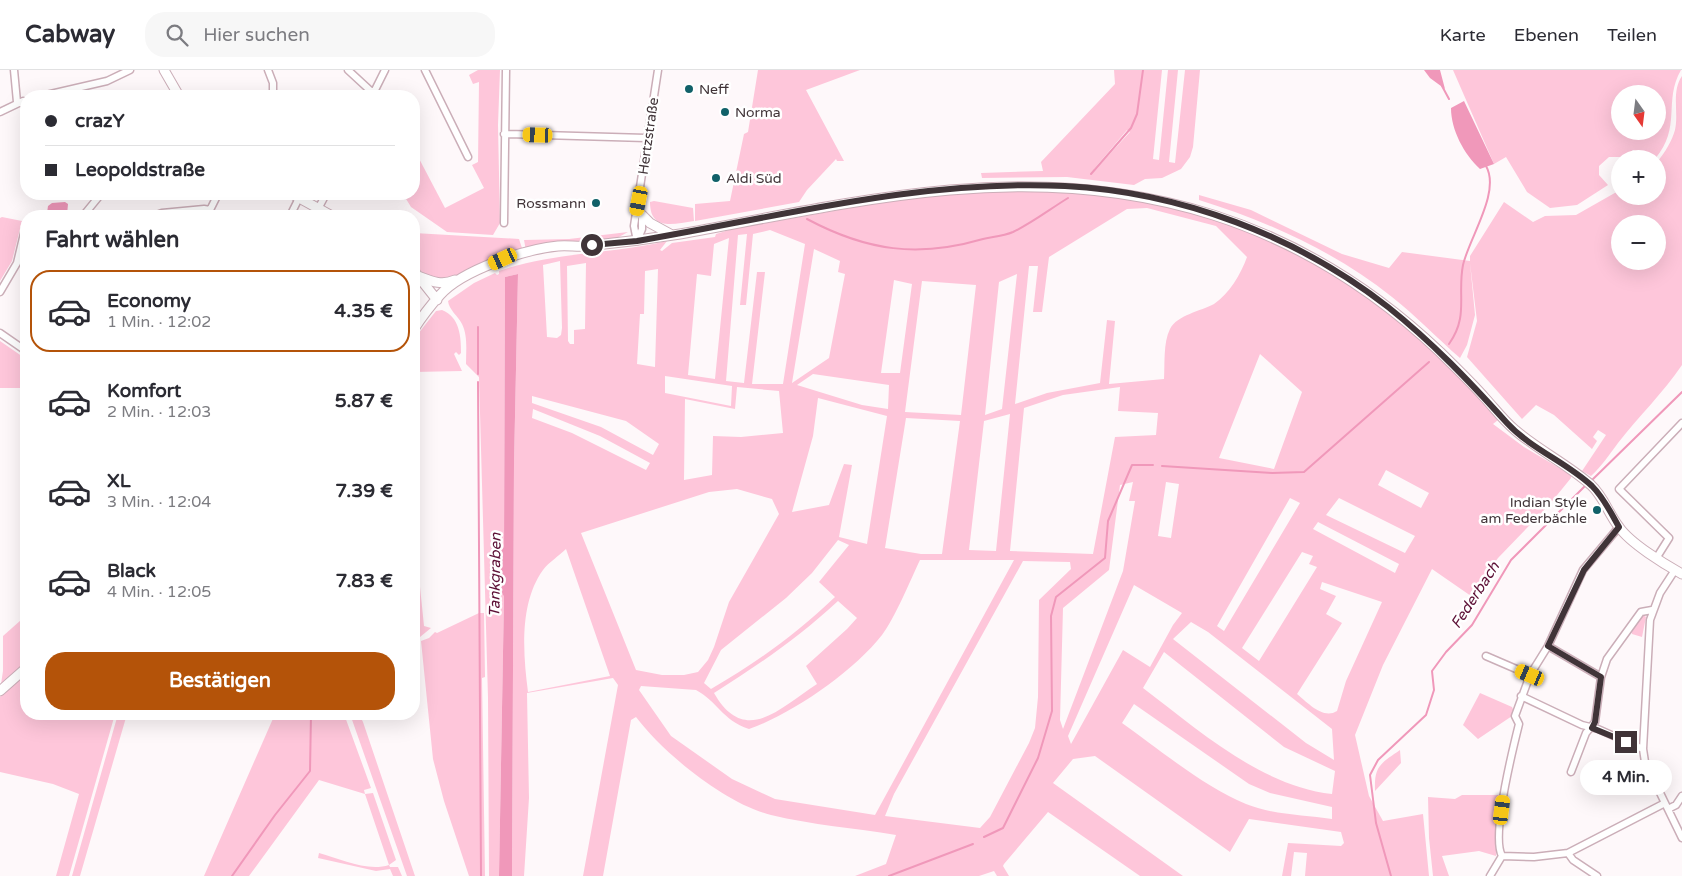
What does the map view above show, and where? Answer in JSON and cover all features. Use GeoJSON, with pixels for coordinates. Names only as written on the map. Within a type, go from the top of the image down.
{"type":"FeatureCollection","features":[{"type":"Feature","properties":{"kind":"main road"},"geometry":{"type":"LineString","coordinates":[[164,70],[176,90]]}},
{"type":"Feature","properties":{"kind":"main road"},"geometry":{"type":"LineString","coordinates":[[437,300],[447,298],[468,282],[498,267],[577,247],[637,241],[861,202],[983,187],[1064,186],[1095,189],[1165,201],[1227,219],[1267,235],[1302,252],[1356,284],[1386,306],[1437,350],[1515,430],[1589,484],[1605,502],[1619,527],[1679,572]]}},
{"type":"Feature","properties":{"kind":"main road"},"geometry":{"type":"LineString","coordinates":[[303,200],[318,209]]}},
{"type":"Feature","properties":{"kind":"main road"},"geometry":{"type":"LineString","coordinates":[[642,215],[650,223],[672,235]]}},
{"type":"Feature","properties":{"kind":"main road"},"geometry":{"type":"LineString","coordinates":[[420,276],[437,283],[446,284],[503,259],[559,246],[577,247]]}},
{"type":"Feature","properties":{"kind":"main road"},"geometry":{"type":"LineString","coordinates":[[420,321],[438,296],[465,277]]}},
{"type":"Feature","properties":{"kind":"main road"},"geometry":{"type":"LineString","coordinates":[[420,279],[437,300]]}},
{"type":"Feature","properties":{"kind":"main road"},"geometry":{"type":"LineString","coordinates":[[0,691],[20,673]]}},
{"type":"Feature","properties":{"kind":"street"},"geometry":{"type":"LineString","coordinates":[[14,70],[20,92]]}},
{"type":"Feature","properties":{"kind":"street"},"geometry":{"type":"LineString","coordinates":[[68,90],[107,81],[130,70]]}},
{"type":"Feature","properties":{"kind":"street"},"geometry":{"type":"LineString","coordinates":[[268,70],[273,83],[273,90]]}},
{"type":"Feature","properties":{"kind":"street"},"geometry":{"type":"LineString","coordinates":[[348,70],[368,90]]}},
{"type":"Feature","properties":{"kind":"street"},"geometry":{"type":"LineString","coordinates":[[375,90],[385,70]]}},
{"type":"Feature","properties":{"kind":"street"},"geometry":{"type":"LineString","coordinates":[[425,70],[468,157]]}},
{"type":"Feature","properties":{"kind":"street"},"geometry":{"type":"LineString","coordinates":[[504,223],[506,70]]}},
{"type":"Feature","properties":{"kind":"street","name":"Hertzstraße"},"geometry":{"type":"LineString","coordinates":[[637,241],[634,229],[646,138],[658,70]]}},
{"type":"Feature","properties":{"kind":"street"},"geometry":{"type":"LineString","coordinates":[[0,112],[20,104]]}},
{"type":"Feature","properties":{"kind":"street"},"geometry":{"type":"LineString","coordinates":[[504,134],[646,138]]}},
{"type":"Feature","properties":{"kind":"street"},"geometry":{"type":"LineString","coordinates":[[88,210],[96,200]]}},
{"type":"Feature","properties":{"kind":"street"},"geometry":{"type":"LineString","coordinates":[[318,209],[323,200]]}},
{"type":"Feature","properties":{"kind":"street","name":"Hertzstraße"},"geometry":{"type":"LineString","coordinates":[[637,241],[642,229],[639,201]]}},
{"type":"Feature","properties":{"kind":"street"},"geometry":{"type":"LineString","coordinates":[[187,210],[204,208],[206,210]]}},
{"type":"Feature","properties":{"kind":"street"},"geometry":{"type":"LineString","coordinates":[[0,292],[17,263],[20,250]]}},
{"type":"Feature","properties":{"kind":"street"},"geometry":{"type":"LineString","coordinates":[[0,333],[20,347]]}},
{"type":"Feature","properties":{"kind":"street"},"geometry":{"type":"LineString","coordinates":[[1657,557],[1670,538],[1619,490],[1682,423]]}},
{"type":"Feature","properties":{"kind":"street"},"geometry":{"type":"LineString","coordinates":[[1490,876],[1502,856],[1499,838],[1504,794],[1519,724],[1515,716],[1521,696],[1530,675],[1548,646],[1584,570],[1619,527]]}},
{"type":"Feature","properties":{"kind":"street"},"geometry":{"type":"LineString","coordinates":[[1679,572],[1652,610],[1643,749],[1645,762],[1679,826],[1682,838]]}},
{"type":"Feature","properties":{"kind":"street"},"geometry":{"type":"LineString","coordinates":[[1571,772],[1586,733],[1595,722],[1601,677],[1607,658],[1641,612],[1652,610]]}},
{"type":"Feature","properties":{"kind":"street"},"geometry":{"type":"LineString","coordinates":[[1548,646],[1601,677]]}},
{"type":"Feature","properties":{"kind":"street"},"geometry":{"type":"LineString","coordinates":[[1486,656],[1530,675]]}},
{"type":"Feature","properties":{"kind":"street"},"geometry":{"type":"LineString","coordinates":[[1521,696],[1643,749]]}},
{"type":"Feature","properties":{"kind":"street"},"geometry":{"type":"LineString","coordinates":[[1502,856],[1534,857],[1568,853],[1667,806],[1676,805],[1682,796]]}},
{"type":"Feature","properties":{"kind":"street"},"geometry":{"type":"LineString","coordinates":[[1568,853],[1574,860],[1597,876]]}},
{"type":"Feature","properties":{"kind":"shaded area"},"geometry":{"type":"Polygon","coordinates":[[[478,70],[500,70],[498,125],[500,223],[493,235],[447,232],[420,213],[420,210],[411,207],[407,200],[420,200],[420,160],[445,208],[484,188],[472,165],[478,162],[479,82],[473,84],[469,75],[478,70]]]}},
{"type":"Feature","properties":{"kind":"shaded area"},"geometry":{"type":"Polygon","coordinates":[[[758,70],[860,70],[806,90],[844,161],[837,161],[836,159],[807,190],[799,202],[695,221],[695,204],[730,201],[744,134],[748,132],[758,70]]]}},
{"type":"Feature","properties":{"kind":"shaded area"},"geometry":{"type":"Polygon","coordinates":[[[1114,70],[1162,70],[1153,159],[1159,160],[1168,70],[1178,70],[1169,162],[1175,163],[1185,70],[1200,70],[1193,147],[1190,157],[1181,169],[1162,178],[1145,179],[1134,185],[1067,177],[982,178],[981,173],[1043,171],[1041,162],[1115,84],[1114,70]],[[1127,130],[1095,170],[1130,132],[1127,130]]]}},
{"type":"Feature","properties":{"kind":"shaded area"},"geometry":{"type":"Polygon","coordinates":[[[1424,70],[1440,70],[1445,89],[1430,78],[1424,70]]]}},
{"type":"Feature","properties":{"kind":"shaded area"},"geometry":{"type":"Polygon","coordinates":[[[1453,70],[1681,70],[1673,92],[1668,136],[1663,147],[1661,150],[1611,150],[1611,157],[1599,166],[1599,175],[1608,185],[1577,205],[1550,208],[1527,192],[1506,157],[1494,164],[1453,70]]]}},
{"type":"Feature","properties":{"kind":"shaded area"},"geometry":{"type":"Polygon","coordinates":[[[1682,76],[1682,365],[1591,476],[1582,471],[1606,435],[1598,430],[1593,437],[1597,441],[1592,449],[1554,415],[1536,405],[1522,419],[1467,357],[1477,321],[1470,263],[1475,315],[1467,345],[1460,358],[1401,304],[1348,266],[1275,228],[1199,200],[1199,195],[1251,210],[1342,254],[1389,268],[1402,252],[1470,261],[1470,256],[1504,202],[1533,222],[1545,216],[1576,215],[1611,195],[1611,205],[1666,205],[1665,150],[1675,130],[1677,89],[1682,76]]]}},
{"type":"Feature","properties":{"kind":"shaded area"},"geometry":{"type":"Polygon","coordinates":[[[1464,101],[1494,164],[1480,169],[1464,149],[1453,125],[1451,108],[1464,101]]]}},
{"type":"Feature","properties":{"kind":"shaded area"},"geometry":{"type":"Polygon","coordinates":[[[1062,190],[1141,199],[1223,222],[1302,255],[1328,269],[1381,306],[1408,328],[1457,374],[1479,398],[1498,420],[1493,424],[1524,447],[1571,475],[1571,478],[1549,505],[1498,558],[1471,596],[1432,569],[1383,665],[1355,735],[1369,796],[1383,821],[1423,814],[1429,876],[1305,876],[1307,853],[1294,852],[1291,876],[1282,876],[1288,843],[1341,846],[1344,843],[1341,832],[1249,819],[1230,852],[1095,756],[1073,759],[1053,783],[1183,876],[1140,876],[1048,812],[1004,864],[1003,866],[1009,876],[997,876],[994,871],[979,876],[855,876],[886,864],[896,835],[802,821],[771,815],[753,809],[716,789],[697,776],[663,746],[636,717],[631,720],[603,876],[583,876],[618,685],[613,678],[527,693],[529,798],[524,876],[512,876],[514,464],[518,274],[505,277],[504,547],[501,550],[501,592],[504,595],[499,876],[489,876],[488,698],[479,377],[466,364],[464,329],[448,301],[474,283],[495,273],[499,274],[499,271],[541,260],[667,241],[660,250],[662,251],[672,243],[715,237],[716,234],[732,229],[883,202],[973,192],[1062,190]],[[1147,208],[1127,209],[1049,257],[1042,312],[1033,312],[1038,266],[1029,266],[1015,404],[1047,393],[1100,383],[1107,320],[1115,321],[1109,384],[1164,379],[1165,347],[1173,324],[1214,304],[1225,295],[1234,283],[1247,257],[1216,226],[1147,208]],[[770,230],[753,234],[746,305],[740,305],[747,234],[738,235],[726,381],[744,383],[757,272],[765,272],[752,384],[783,384],[805,244],[770,230]],[[729,238],[714,244],[711,276],[697,274],[688,375],[715,379],[729,238]],[[814,249],[792,383],[829,358],[845,274],[838,272],[840,261],[814,249]],[[560,261],[543,265],[547,337],[557,338],[561,335],[560,261]],[[586,263],[567,266],[568,341],[570,344],[574,344],[574,330],[585,329],[586,263]],[[658,269],[645,271],[644,314],[640,314],[637,364],[655,367],[658,269]],[[1017,274],[999,282],[985,415],[1002,409],[1017,274]],[[894,280],[881,373],[900,373],[912,284],[894,280]],[[922,281],[905,412],[961,415],[976,285],[922,281]],[[1260,354],[1219,458],[1274,469],[1302,392],[1260,354]],[[813,374],[797,385],[862,405],[888,409],[889,385],[813,374]],[[665,376],[665,393],[731,406],[732,386],[665,376]],[[737,387],[735,409],[685,399],[684,480],[712,475],[713,436],[741,437],[783,433],[779,391],[737,387]],[[1120,387],[1063,395],[1024,408],[1010,551],[1093,554],[1115,437],[1156,435],[1158,413],[1118,411],[1120,387]],[[532,396],[532,403],[601,427],[653,455],[659,444],[626,421],[532,396]],[[818,398],[813,436],[792,512],[829,505],[844,464],[852,465],[839,537],[867,544],[887,416],[818,398]],[[533,409],[532,418],[572,433],[646,470],[650,463],[600,436],[533,409]],[[1010,414],[984,421],[969,550],[996,551],[1010,414]],[[906,418],[885,548],[921,554],[942,554],[960,421],[906,418]],[[1386,470],[1378,485],[1421,508],[1429,493],[1386,470]],[[1133,482],[1120,485],[1109,570],[1063,608],[1060,720],[1063,729],[1123,571],[1135,501],[1129,501],[1133,482]],[[1166,482],[1158,536],[1171,538],[1179,484],[1166,482]],[[737,489],[709,492],[581,533],[636,670],[662,675],[684,675],[698,672],[708,660],[729,602],[779,514],[772,499],[737,489]],[[1290,498],[1217,626],[1224,631],[1300,503],[1290,498]],[[1339,498],[1326,515],[1405,553],[1415,536],[1339,498]],[[1318,522],[1313,529],[1395,573],[1399,564],[1318,522]],[[838,540],[812,573],[786,598],[721,650],[704,683],[711,689],[745,668],[776,647],[835,597],[819,582],[849,545],[838,540]],[[566,549],[548,564],[535,583],[526,613],[524,645],[528,692],[610,676],[566,549]],[[1302,552],[1242,648],[1259,661],[1317,567],[1309,564],[1313,556],[1302,552]],[[920,560],[897,609],[882,635],[870,649],[839,677],[784,713],[749,729],[732,721],[709,699],[696,690],[641,686],[639,690],[671,736],[732,779],[775,799],[875,815],[1014,560],[920,560]],[[1023,561],[894,794],[885,816],[980,828],[990,817],[1035,728],[1038,697],[1039,600],[1071,569],[1070,562],[1023,561]],[[1322,582],[1320,589],[1336,596],[1326,614],[1342,623],[1297,694],[1321,712],[1332,713],[1337,711],[1346,681],[1382,602],[1322,582]],[[1134,585],[1068,736],[1071,744],[1123,650],[1150,667],[1173,625],[1182,613],[1134,585]],[[838,601],[793,639],[714,693],[726,709],[738,718],[750,720],[763,718],[776,712],[817,684],[806,666],[857,618],[838,601]],[[1191,622],[1173,639],[1306,743],[1334,760],[1332,729],[1208,632],[1191,622]],[[1164,652],[1143,688],[1232,754],[1280,780],[1305,789],[1332,794],[1335,771],[1284,747],[1164,652]],[[1134,704],[1122,723],[1182,767],[1231,797],[1256,808],[1278,813],[1332,819],[1332,807],[1270,793],[1249,784],[1134,704]]]}},
{"type":"Feature","properties":{"kind":"shaded area"},"geometry":{"type":"Polygon","coordinates":[[[654,201],[693,208],[694,221],[671,224],[658,222],[651,211],[650,202],[654,201]]]}},
{"type":"Feature","properties":{"kind":"shaded area"},"geometry":{"type":"Polygon","coordinates":[[[65,202],[68,204],[67,210],[47,210],[48,206],[52,203],[65,202]]]}},
{"type":"Feature","properties":{"kind":"shaded area"},"geometry":{"type":"Polygon","coordinates":[[[0,218],[20,221],[20,229],[12,261],[0,281],[0,218]]]}},
{"type":"Feature","properties":{"kind":"shaded area"},"geometry":{"type":"Polygon","coordinates":[[[628,232],[617,238],[526,251],[524,240],[569,239],[628,232]]]}},
{"type":"Feature","properties":{"kind":"shaded area"},"geometry":{"type":"Polygon","coordinates":[[[420,233],[519,239],[523,251],[441,281],[426,275],[420,270],[420,233]]]}},
{"type":"Feature","properties":{"kind":"shaded area"},"geometry":{"type":"Polygon","coordinates":[[[518,274],[514,464],[512,876],[499,876],[504,596],[501,592],[501,550],[504,547],[505,277],[518,274]]]}},
{"type":"Feature","properties":{"kind":"shaded area"},"geometry":{"type":"Polygon","coordinates":[[[442,310],[448,313],[456,322],[461,341],[461,353],[459,355],[456,352],[454,354],[462,371],[420,372],[420,331],[436,311],[442,310]]]}},
{"type":"Feature","properties":{"kind":"shaded area"},"geometry":{"type":"Polygon","coordinates":[[[0,341],[20,355],[20,388],[0,388],[0,341]]]}},
{"type":"Feature","properties":{"kind":"shaded area"},"geometry":{"type":"Polygon","coordinates":[[[420,587],[424,626],[431,628],[420,637],[420,587]]]}},
{"type":"Feature","properties":{"kind":"shaded area"},"geometry":{"type":"Polygon","coordinates":[[[479,613],[484,613],[485,677],[482,678],[485,876],[469,876],[444,801],[433,759],[421,641],[429,638],[435,632],[437,633],[479,613]]]}},
{"type":"Feature","properties":{"kind":"shaded area"},"geometry":{"type":"Polygon","coordinates":[[[1643,614],[1646,617],[1642,637],[1632,634],[1631,630],[1643,614]]]}},
{"type":"Feature","properties":{"kind":"shaded area"},"geometry":{"type":"Polygon","coordinates":[[[20,621],[20,669],[1,684],[3,671],[3,636],[20,621]]]}},
{"type":"Feature","properties":{"kind":"shaded area"},"geometry":{"type":"Polygon","coordinates":[[[20,679],[20,720],[113,720],[69,876],[56,876],[79,794],[53,784],[0,772],[0,697],[20,679]]]}},
{"type":"Feature","properties":{"kind":"shaded area"},"geometry":{"type":"Polygon","coordinates":[[[1480,693],[1512,707],[1514,711],[1512,716],[1478,739],[1463,725],[1480,693]]]}},
{"type":"Feature","properties":{"kind":"shaded area"},"geometry":{"type":"Polygon","coordinates":[[[116,720],[125,720],[80,876],[72,876],[116,720]]]}},
{"type":"Feature","properties":{"kind":"shaded area"},"geometry":{"type":"Polygon","coordinates":[[[272,720],[346,720],[371,788],[364,790],[365,794],[319,780],[249,876],[204,876],[272,720]]]}},
{"type":"Feature","properties":{"kind":"shaded area"},"geometry":{"type":"Polygon","coordinates":[[[352,720],[362,720],[363,722],[415,876],[407,876],[352,720]]]}},
{"type":"Feature","properties":{"kind":"shaded area"},"geometry":{"type":"Polygon","coordinates":[[[1400,750],[1401,763],[1375,791],[1377,771],[1380,766],[1400,750]]]}},
{"type":"Feature","properties":{"kind":"shaded area"},"geometry":{"type":"Polygon","coordinates":[[[373,793],[396,860],[389,865],[365,794],[373,793]]]}},
{"type":"Feature","properties":{"kind":"shaded area"},"geometry":{"type":"Polygon","coordinates":[[[1462,795],[1502,795],[1496,856],[1479,851],[1442,856],[1449,876],[1433,876],[1429,838],[1428,797],[1455,799],[1462,795]]]}},
{"type":"Feature","properties":{"kind":"shaded area"},"geometry":{"type":"Polygon","coordinates":[[[319,853],[363,866],[381,867],[389,865],[390,867],[398,867],[402,876],[393,876],[390,869],[376,871],[318,858],[319,853]]]}},
{"type":"Feature","properties":{"kind":"waterway"},"geometry":{"type":"LineString","coordinates":[[1091,174],[1131,128],[1137,114],[1143,70]]}},
{"type":"Feature","properties":{"kind":"waterway"},"geometry":{"type":"LineString","coordinates":[[1442,86],[1449,99]]}},
{"type":"Feature","properties":{"kind":"waterway"},"geometry":{"type":"LineString","coordinates":[[1449,344],[1455,334],[1461,315],[1461,276],[1463,265],[1487,202],[1490,189],[1490,177],[1486,166]]}},
{"type":"Feature","properties":{"kind":"waterway"},"geometry":{"type":"LineString","coordinates":[[807,219],[829,230],[872,244],[893,248],[937,248],[959,245],[1009,233],[1068,198]]}},
{"type":"Feature","properties":{"kind":"waterway"},"geometry":{"type":"LineString","coordinates":[[478,327],[478,374]]}},
{"type":"Feature","properties":{"kind":"waterway"},"geometry":{"type":"LineString","coordinates":[[1162,466],[1272,473],[1304,472],[1429,362]]}},
{"type":"Feature","properties":{"kind":"waterway","name":"Tankgraben"},"geometry":{"type":"LineString","coordinates":[[478,382],[481,876]]}},
{"type":"Feature","properties":{"kind":"waterway","name":"Federbach"},"geometry":{"type":"LineString","coordinates":[[1591,481],[1682,392]]}},
{"type":"Feature","properties":{"kind":"waterway"},"geometry":{"type":"LineString","coordinates":[[984,837],[1003,828],[1038,758],[1052,711],[1051,616],[1056,597],[1105,558],[1108,521],[1132,465],[1153,465]]}},
{"type":"Feature","properties":{"kind":"waterway","name":"Federbach"},"geometry":{"type":"LineString","coordinates":[[1391,876],[1376,823],[1370,775],[1378,760],[1426,715],[1434,690],[1432,671],[1446,652],[1472,625],[1511,560],[1585,486]]}},
{"type":"Feature","properties":{"kind":"waterway"},"geometry":{"type":"LineString","coordinates":[[232,876],[275,815],[310,771],[311,720]]}},
{"type":"Feature","properties":{"kind":"waterway"},"geometry":{"type":"LineString","coordinates":[[889,876],[973,844]]}},
{"type":"Feature","properties":{"kind":"place","name":"Neff"},"geometry":{"type":"Point","coordinates":[689,89]}},
{"type":"Feature","properties":{"kind":"place","name":"Norma"},"geometry":{"type":"Point","coordinates":[725,112]}},
{"type":"Feature","properties":{"kind":"place","name":"Aldi Süd"},"geometry":{"type":"Point","coordinates":[716,178]}},
{"type":"Feature","properties":{"kind":"place","name":"Rossmann"},"geometry":{"type":"Point","coordinates":[596,203]}},
{"type":"Feature","properties":{"kind":"place","name":"Indian Style am Federbächle"},"geometry":{"type":"Point","coordinates":[1597,510]}},
{"type":"Feature","properties":{"kind":"route"},"geometry":{"type":"LineString","coordinates":[[592,245],[637,241],[910,194],[983,187],[1025,186],[1064,186],[1095,189],[1165,201],[1227,219],[1267,235],[1329,266],[1386,306],[1454,366],[1510,426],[1592,486],[1608,506],[1619,527],[1584,570],[1571,593],[1548,646],[1601,677],[1595,722],[1592,728],[1598,728],[1626,742]]}}]}
